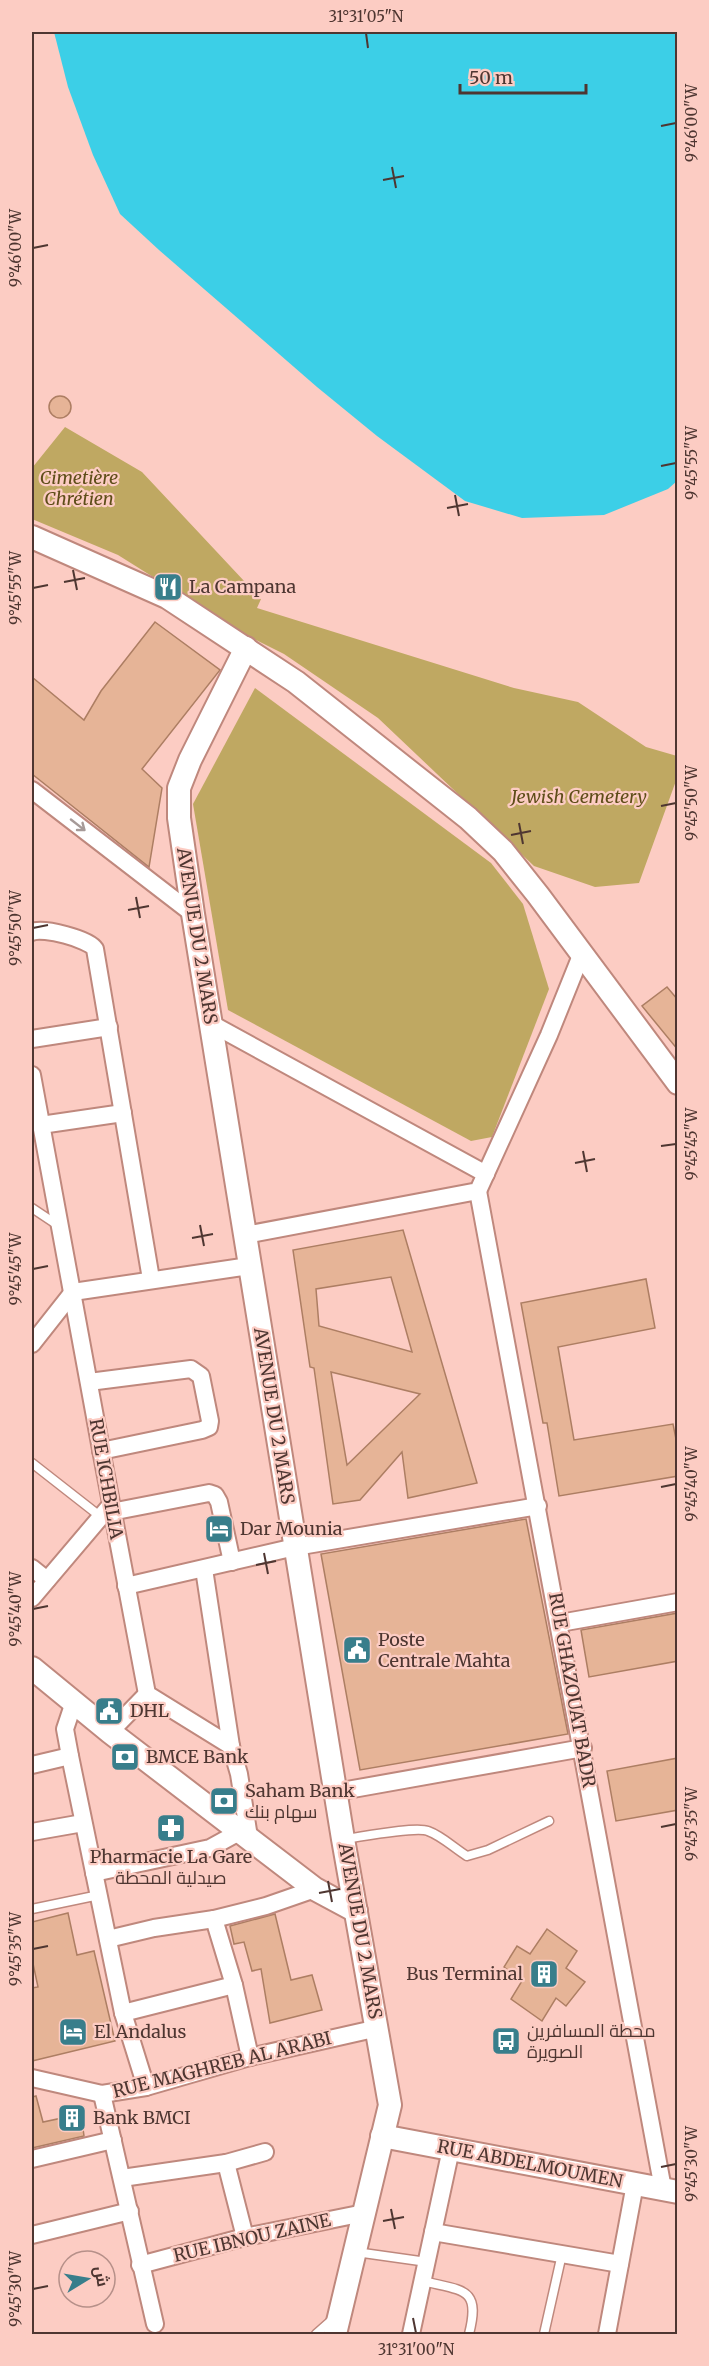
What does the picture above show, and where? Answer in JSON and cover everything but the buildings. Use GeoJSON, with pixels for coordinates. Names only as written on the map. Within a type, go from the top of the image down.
{"type":"FeatureCollection","features":[{"type":"Feature","properties":{"kind":"street"},"geometry":{"type":"LineString","coordinates":[[32,537],[167,597],[246,648],[331,708],[468,818],[503,851],[678,1083]]}},
{"type":"Feature","properties":{"kind":"street","name":"AVENUE DU 2 MARS"},"geometry":{"type":"LineString","coordinates":[[246,648],[190,760],[179,788],[179,818],[249,1266],[343,1839],[390,2105],[335,2334]]}},
{"type":"Feature","properties":{"kind":"street"},"geometry":{"type":"LineString","coordinates":[[32,790],[193,914]]}},
{"type":"Feature","properties":{"kind":"street"},"geometry":{"type":"LineString","coordinates":[[32,932],[42,930],[92,944],[97,956],[151,1279]]}},
{"type":"Feature","properties":{"kind":"street"},"geometry":{"type":"LineString","coordinates":[[245,1235],[478,1191],[549,1035],[582,953]]}},
{"type":"Feature","properties":{"kind":"street"},"geometry":{"type":"LineString","coordinates":[[210,1023],[486,1174]]}},
{"type":"Feature","properties":{"kind":"street"},"geometry":{"type":"LineString","coordinates":[[32,1039],[109,1027]]}},
{"type":"Feature","properties":{"kind":"street","name":"RUE ICHBILIA"},"geometry":{"type":"LineString","coordinates":[[32,1075],[101,1451],[107,1511],[126,1586],[147,1694]]}},
{"type":"Feature","properties":{"kind":"street"},"geometry":{"type":"LineString","coordinates":[[41,1125],[123,1113]]}},
{"type":"Feature","properties":{"kind":"street","name":"RUE GHAZOUAT BADR"},"geometry":{"type":"LineString","coordinates":[[478,1191],[583,1748],[670,2190]]}},
{"type":"Feature","properties":{"kind":"street"},"geometry":{"type":"LineString","coordinates":[[32,1344],[73,1292],[249,1266]]}},
{"type":"Feature","properties":{"kind":"street"},"geometry":{"type":"LineString","coordinates":[[89,1382],[191,1369],[201,1376],[210,1421],[209,1427],[202,1430],[101,1451]]}},
{"type":"Feature","properties":{"kind":"street"},"geometry":{"type":"LineString","coordinates":[[32,1598],[107,1511],[209,1492],[216,1495],[219,1502],[232,1562]]}},
{"type":"Feature","properties":{"kind":"street"},"geometry":{"type":"LineString","coordinates":[[126,1586],[296,1547],[538,1506]]}},
{"type":"Feature","properties":{"kind":"street"},"geometry":{"type":"LineString","coordinates":[[32,1568],[47,1580]]}},
{"type":"Feature","properties":{"kind":"street"},"geometry":{"type":"LineString","coordinates":[[204,1569],[231,1746],[239,1774],[245,1834]]}},
{"type":"Feature","properties":{"kind":"street"},"geometry":{"type":"LineString","coordinates":[[560,1623],[678,1602]]}},
{"type":"Feature","properties":{"kind":"street"},"geometry":{"type":"LineString","coordinates":[[32,1668],[110,1732],[315,1889],[356,1911]]}},
{"type":"Feature","properties":{"kind":"street"},"geometry":{"type":"LineString","coordinates":[[110,1732],[147,1694],[231,1746]]}},
{"type":"Feature","properties":{"kind":"street"},"geometry":{"type":"LineString","coordinates":[[74,1702],[65,1729],[70,1756],[123,2013],[146,2087]]}},
{"type":"Feature","properties":{"kind":"street"},"geometry":{"type":"LineString","coordinates":[[336,1792],[583,1748]]}},
{"type":"Feature","properties":{"kind":"street"},"geometry":{"type":"LineString","coordinates":[[32,1765],[70,1756]]}},
{"type":"Feature","properties":{"kind":"street"},"geometry":{"type":"LineString","coordinates":[[32,1832],[83,1823]]}},
{"type":"Feature","properties":{"kind":"street"},"geometry":{"type":"LineString","coordinates":[[94,1873],[210,1848],[245,1834]]}},
{"type":"Feature","properties":{"kind":"street"},"geometry":{"type":"LineString","coordinates":[[108,1939],[154,1928],[214,1919],[266,1906],[315,1889]]}},
{"type":"Feature","properties":{"kind":"street"},"geometry":{"type":"LineString","coordinates":[[214,1919],[234,1986],[250,2057]]}},
{"type":"Feature","properties":{"kind":"street"},"geometry":{"type":"LineString","coordinates":[[123,2013],[234,1986]]}},
{"type":"Feature","properties":{"kind":"street","name":"RUE MAGHREB AL ARABI"},"geometry":{"type":"LineString","coordinates":[[32,2078],[102,2094],[146,2087],[250,2057],[378,2028]]}},
{"type":"Feature","properties":{"kind":"street"},"geometry":{"type":"LineString","coordinates":[[102,2094],[155,2324]]}},
{"type":"Feature","properties":{"kind":"street","name":"RUE ABDELMOUMEN"},"geometry":{"type":"LineString","coordinates":[[382,2136],[670,2190]]}},
{"type":"Feature","properties":{"kind":"street"},"geometry":{"type":"LineString","coordinates":[[32,2159],[113,2140]]}},
{"type":"Feature","properties":{"kind":"street"},"geometry":{"type":"LineString","coordinates":[[411,2334],[451,2149]]}},
{"type":"Feature","properties":{"kind":"street"},"geometry":{"type":"LineString","coordinates":[[122,2178],[226,2163],[265,2152]]}},
{"type":"Feature","properties":{"kind":"street"},"geometry":{"type":"LineString","coordinates":[[226,2163],[245,2237]]}},
{"type":"Feature","properties":{"kind":"street"},"geometry":{"type":"LineString","coordinates":[[607,2334],[635,2184]]}},
{"type":"Feature","properties":{"kind":"street"},"geometry":{"type":"LineString","coordinates":[[32,2235],[130,2211]]}},
{"type":"Feature","properties":{"kind":"street","name":"RUE IBNOU ZAINE"},"geometry":{"type":"LineString","coordinates":[[140,2265],[245,2237],[364,2213]]}},
{"type":"Feature","properties":{"kind":"street"},"geometry":{"type":"LineString","coordinates":[[434,2232],[620,2264]]}},
{"type":"Feature","properties":{"kind":"lane"},"geometry":{"type":"LineString","coordinates":[[32,1208],[61,1227]]}},
{"type":"Feature","properties":{"kind":"lane"},"geometry":{"type":"LineString","coordinates":[[32,1463],[107,1511]]}},
{"type":"Feature","properties":{"kind":"lane"},"geometry":{"type":"LineString","coordinates":[[343,1839],[425,1829],[438,1835],[450,1846],[467,1856],[488,1850],[549,1821]]}},
{"type":"Feature","properties":{"kind":"lane"},"geometry":{"type":"LineString","coordinates":[[32,1910],[99,1895]]}},
{"type":"Feature","properties":{"kind":"lane"},"geometry":{"type":"LineString","coordinates":[[356,2251],[427,2262]]}},
{"type":"Feature","properties":{"kind":"lane"},"geometry":{"type":"LineString","coordinates":[[544,2334],[562,2254]]}},
{"type":"Feature","properties":{"kind":"lane"},"geometry":{"type":"LineString","coordinates":[[423,2281],[468,2294],[474,2308],[469,2334]]}},
{"type":"Feature","properties":{"kind":"lane"},"geometry":{"type":"LineString","coordinates":[[316,2334],[342,2311]]}},
{"type":"Feature","properties":{"kind":"green space","name":"Jewish Cemetery"},"geometry":{"type":"Polygon","coordinates":[[[65,427],[142,472],[261,599],[257,608],[514,688],[578,702],[646,747],[677,756],[677,778],[639,883],[595,887],[534,866],[378,718],[284,654],[244,634],[118,555],[32,519],[32,468],[65,427]]]}},
{"type":"Feature","properties":{"kind":"green space"},"geometry":{"type":"Polygon","coordinates":[[[255,688],[491,863],[523,904],[549,989],[492,1137],[471,1141],[228,1010],[193,804],[255,688]]]}},
{"type":"Feature","properties":{"kind":"water"},"geometry":{"type":"Polygon","coordinates":[[[54,32],[677,32],[677,481],[668,489],[604,515],[522,518],[465,501],[377,436],[317,387],[120,214],[93,155],[68,87],[54,32]]]}},
{"type":"Feature","properties":{"kind":"place","name":"La Campana"},"geometry":{"type":"Point","coordinates":[168,587]}},
{"type":"Feature","properties":{"kind":"place","name":"Dar Mounia"},"geometry":{"type":"Point","coordinates":[219,1529]}},
{"type":"Feature","properties":{"kind":"place","name":"Poste Centrale Mahta"},"geometry":{"type":"Point","coordinates":[357,1650]}},
{"type":"Feature","properties":{"kind":"place","name":"DHL"},"geometry":{"type":"Point","coordinates":[109,1711]}},
{"type":"Feature","properties":{"kind":"place","name":"BMCE Bank"},"geometry":{"type":"Point","coordinates":[125,1757]}},
{"type":"Feature","properties":{"kind":"place","name":"Saham Bank سهام بنك"},"geometry":{"type":"Point","coordinates":[224,1801]}},
{"type":"Feature","properties":{"kind":"place","name":"Pharmacie La Gare صيدلية المحطة"},"geometry":{"type":"Point","coordinates":[171,1828]}},
{"type":"Feature","properties":{"kind":"place","name":"Bus Terminal"},"geometry":{"type":"Point","coordinates":[544,1974]}},
{"type":"Feature","properties":{"kind":"place","name":"El Andalus"},"geometry":{"type":"Point","coordinates":[73,2032]}},
{"type":"Feature","properties":{"kind":"place","name":"محطة المسافرين الصويرة"},"geometry":{"type":"Point","coordinates":[506,2041]}},
{"type":"Feature","properties":{"kind":"place","name":"Bank BMCI"},"geometry":{"type":"Point","coordinates":[72,2118]}},
{"type":"Feature","properties":{"kind":"park label","name":"Cimetière Chrétien"},"geometry":{"type":"Point","coordinates":[79,488]}}]}
